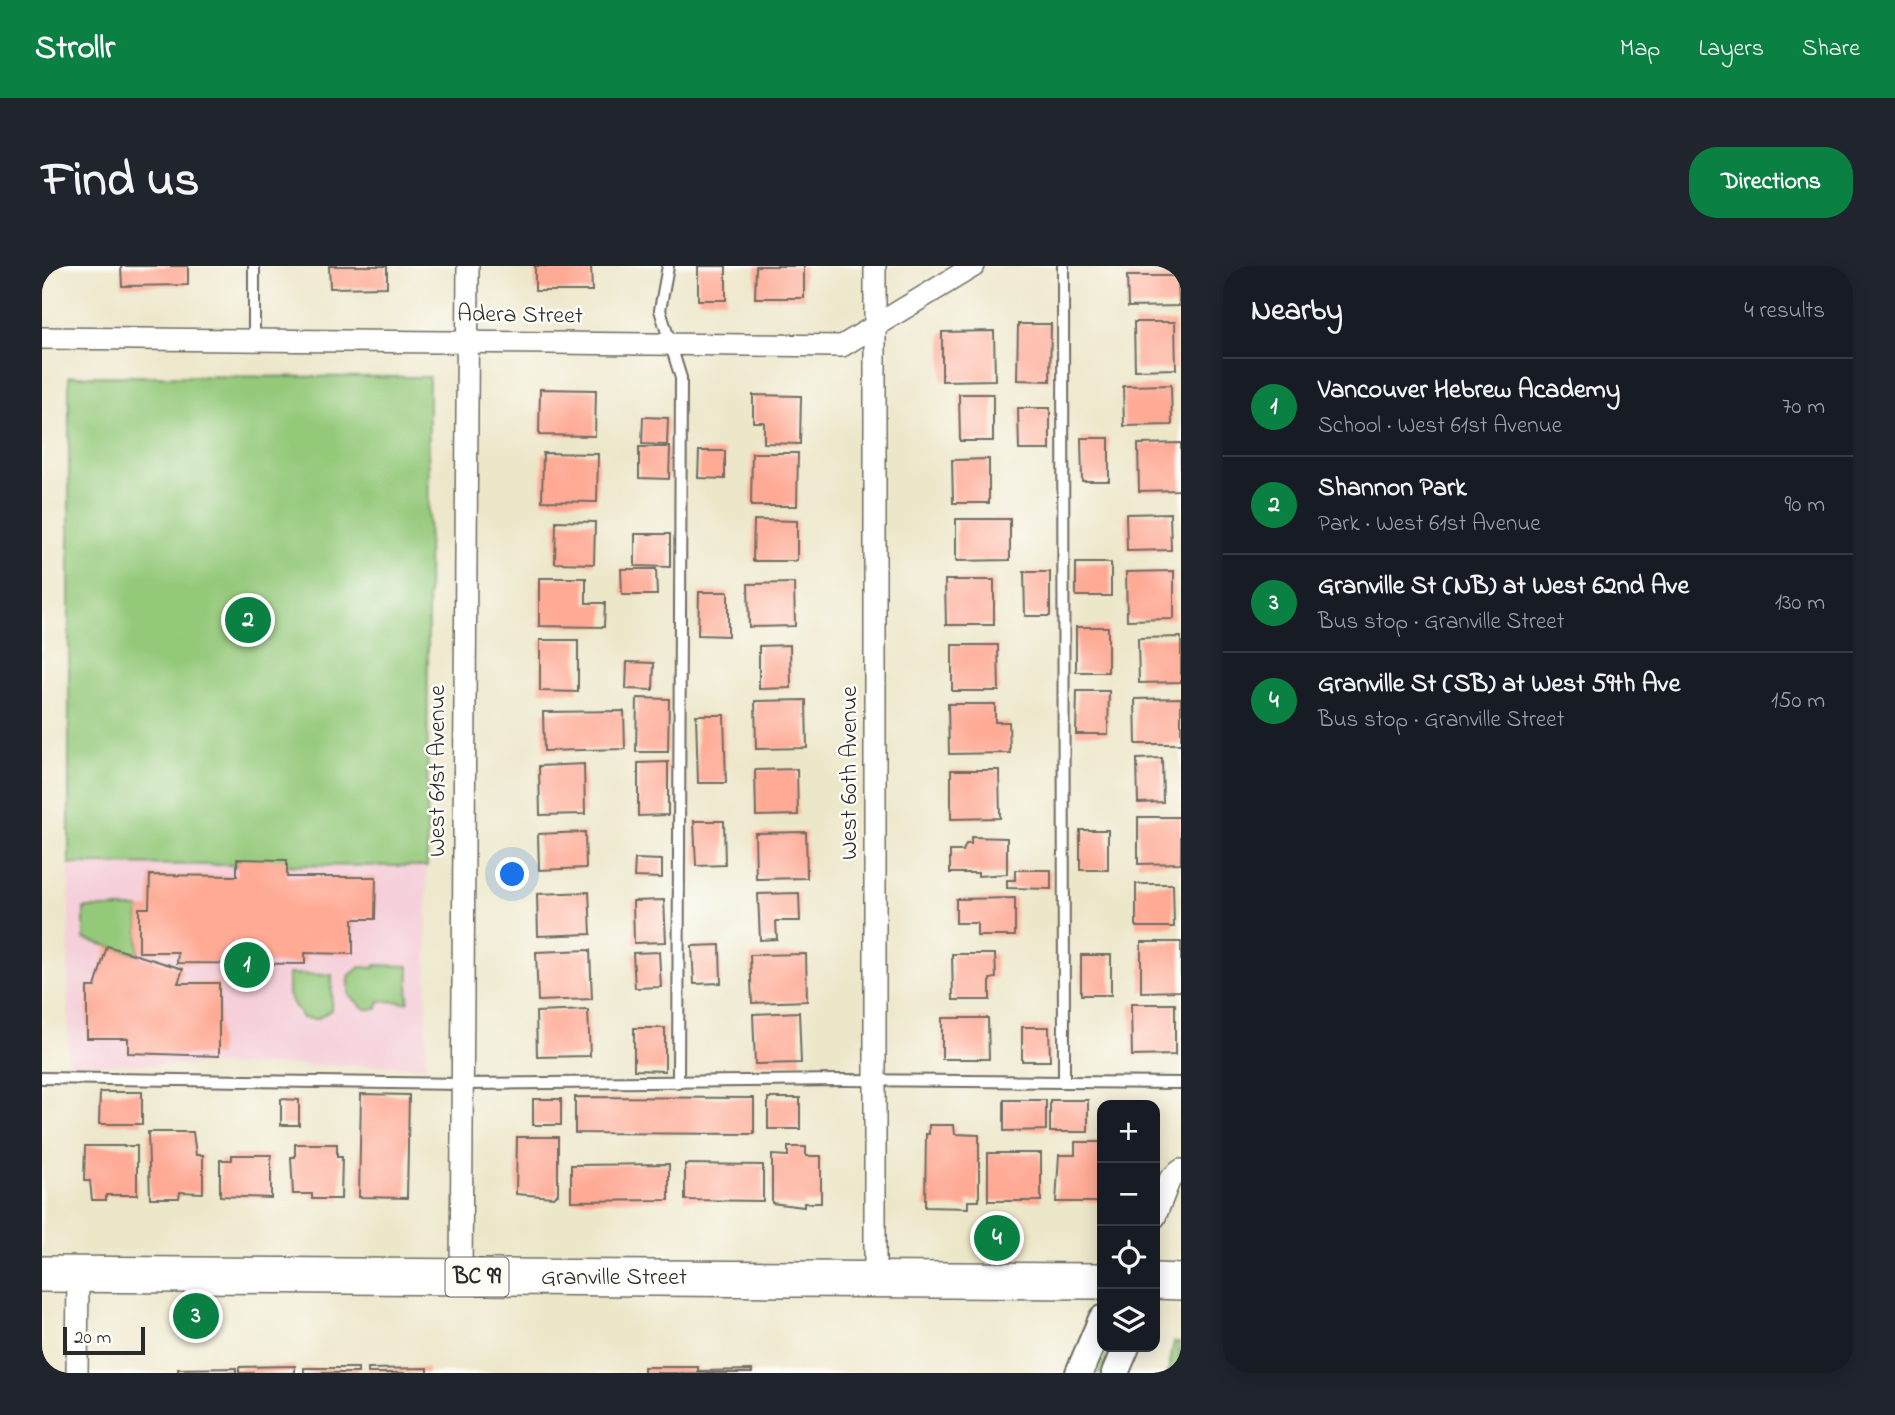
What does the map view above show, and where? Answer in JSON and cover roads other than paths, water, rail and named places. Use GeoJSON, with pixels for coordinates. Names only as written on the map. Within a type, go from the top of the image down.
{"type":"FeatureCollection","features":[{"type":"Feature","properties":{"kind":"highway","name":"Granville Street"},"geometry":{"type":"LineString","coordinates":[[42,1274],[1097,1281]]}},
{"type":"Feature","properties":{"kind":"highway"},"geometry":{"type":"LineString","coordinates":[[1160,1282],[1181,1282]]}},
{"type":"Feature","properties":{"kind":"street","name":"West 61st Avenue"},"geometry":{"type":"LineString","coordinates":[[461,1277],[468,266]]}},
{"type":"Feature","properties":{"kind":"street","name":"West 60th Avenue"},"geometry":{"type":"LineString","coordinates":[[875,266],[876,1280]]}},
{"type":"Feature","properties":{"kind":"street","name":"Adera Street"},"geometry":{"type":"LineString","coordinates":[[42,338],[842,346],[974,266]]}},
{"type":"Feature","properties":{"kind":"street"},"geometry":{"type":"LineString","coordinates":[[1160,1204],[1170,1179],[1181,1170]]}},
{"type":"Feature","properties":{"kind":"street"},"geometry":{"type":"LineString","coordinates":[[76,1373],[78,1275]]}},
{"type":"Feature","properties":{"kind":"street"},"geometry":{"type":"LineString","coordinates":[[1079,1373],[1097,1331]]}},
{"type":"Feature","properties":{"kind":"street"},"geometry":{"type":"LineString","coordinates":[[1115,1373],[1124,1352]]}},
{"type":"Feature","properties":{"kind":"lane"},"geometry":{"type":"LineString","coordinates":[[254,266],[254,339]]}},
{"type":"Feature","properties":{"kind":"lane"},"geometry":{"type":"LineString","coordinates":[[668,266],[660,310],[681,378],[678,1083]]}},
{"type":"Feature","properties":{"kind":"lane"},"geometry":{"type":"LineString","coordinates":[[1063,266],[1064,1082]]}},
{"type":"Feature","properties":{"kind":"lane"},"geometry":{"type":"LineString","coordinates":[[42,1077],[463,1084],[877,1080],[1181,1083]]}},
{"type":"Feature","properties":{"kind":"place","name":"Shannon Park"},"geometry":{"type":"Point","coordinates":[248,620]}},
{"type":"Feature","properties":{"kind":"place","name":"Vancouver Hebrew Academy"},"geometry":{"type":"Point","coordinates":[247,965]}},
{"type":"Feature","properties":{"kind":"place","name":"Granville St (SB) at West 59th Ave"},"geometry":{"type":"Point","coordinates":[997,1238]}},
{"type":"Feature","properties":{"kind":"place","name":"Granville St (NB) at West 62nd Ave"},"geometry":{"type":"Point","coordinates":[196,1316]}}]}
